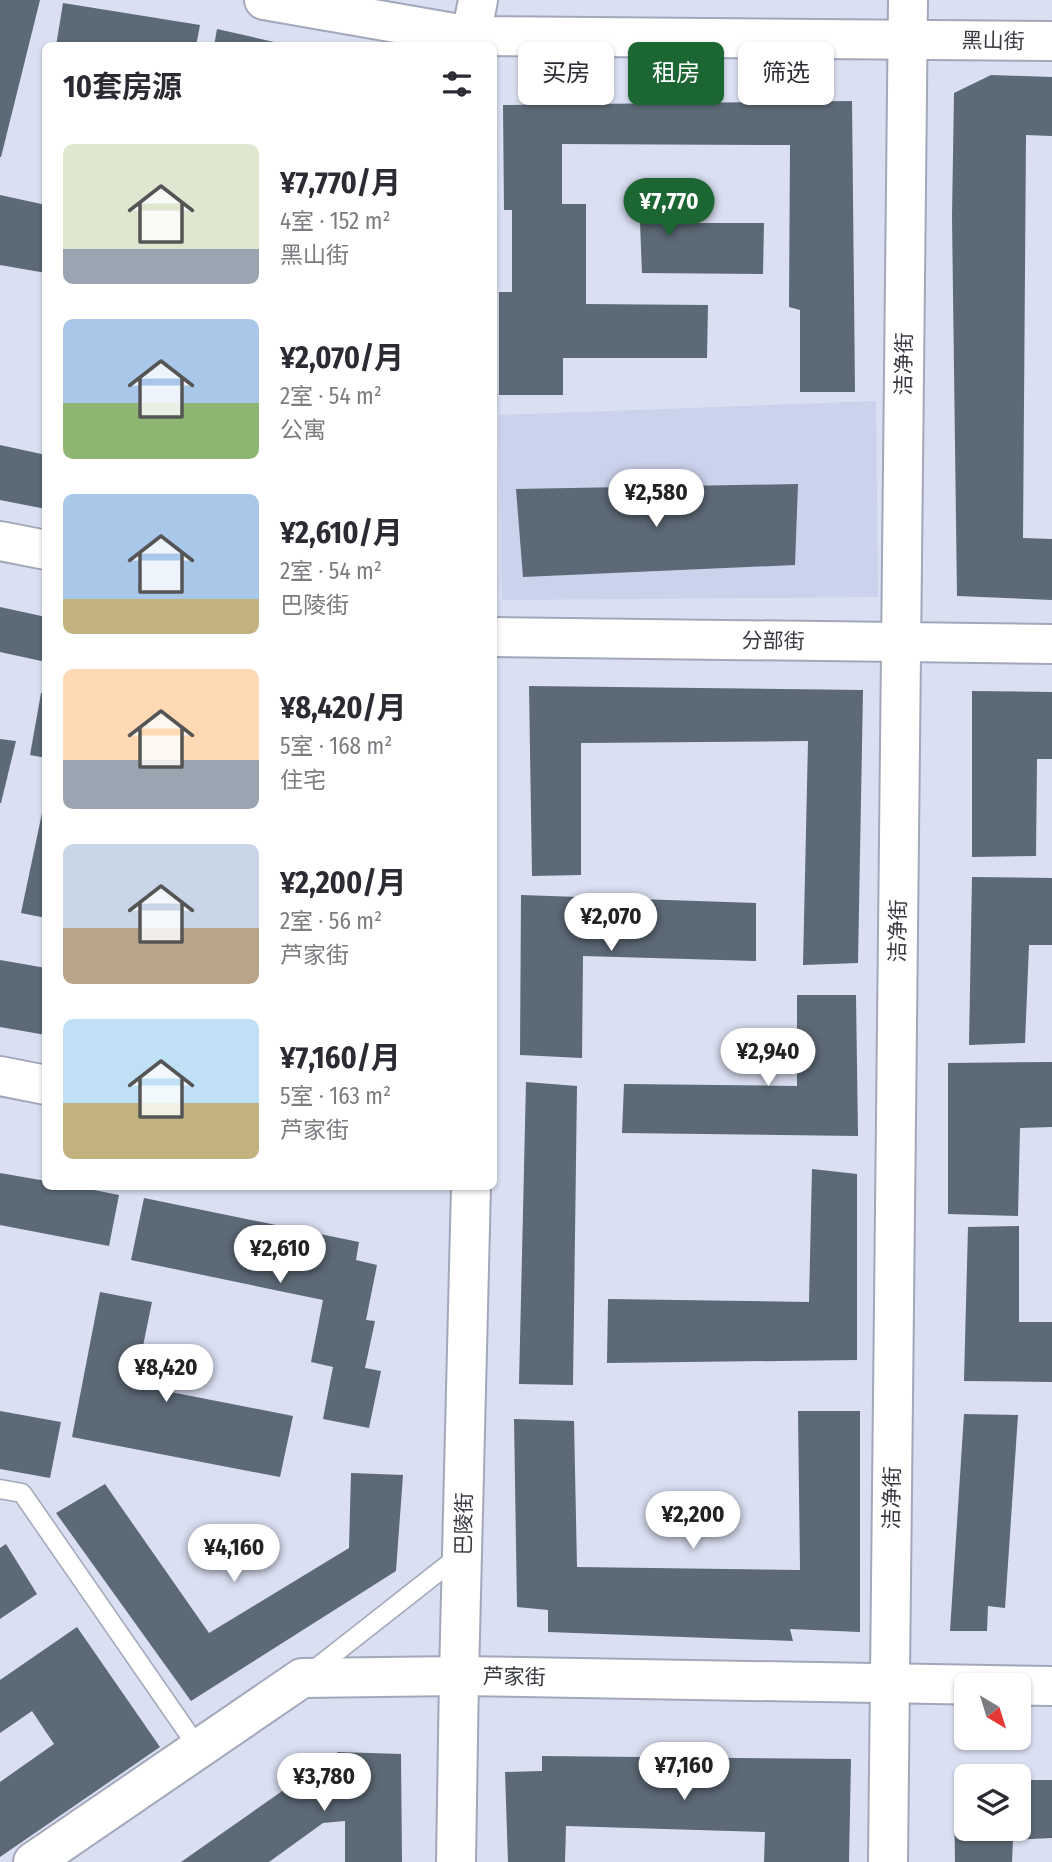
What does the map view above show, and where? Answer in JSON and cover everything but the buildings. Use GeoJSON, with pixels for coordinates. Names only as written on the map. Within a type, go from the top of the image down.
{"type":"FeatureCollection","features":[{"type":"Feature","properties":{"kind":"street","name":"黑山街"},"geometry":{"type":"LineString","coordinates":[[264,0],[474,27],[907,40],[1052,41]]}},
{"type":"Feature","properties":{"kind":"street","name":"洁净街"},"geometry":{"type":"LineString","coordinates":[[888,1862],[908,0]]}},
{"type":"Feature","properties":{"kind":"street"},"geometry":{"type":"LineString","coordinates":[[0,541],[42,549]]}},
{"type":"Feature","properties":{"kind":"street","name":"分部街"},"geometry":{"type":"LineString","coordinates":[[497,637],[1052,644]]}},
{"type":"Feature","properties":{"kind":"street"},"geometry":{"type":"LineString","coordinates":[[0,1076],[42,1084]]}},
{"type":"Feature","properties":{"kind":"street","name":"巴陵街"},"geometry":{"type":"LineString","coordinates":[[456,1862],[471,1190]]}},
{"type":"Feature","properties":{"kind":"street","name":"芦家街"},"geometry":{"type":"LineString","coordinates":[[302,1678],[459,1676],[1052,1686]]}},
{"type":"Feature","properties":{"kind":"street"},"geometry":{"type":"LineString","coordinates":[[33,1862],[302,1678]]}},
{"type":"Feature","properties":{"kind":"lane"},"geometry":{"type":"LineString","coordinates":[[0,1489],[22,1493],[199,1749]]}},
{"type":"Feature","properties":{"kind":"lane"},"geometry":{"type":"LineString","coordinates":[[302,1678],[463,1553]]}},
{"type":"Feature","properties":{"kind":"shaded area"},"geometry":{"type":"Polygon","coordinates":[[[876,401],[878,597],[502,600],[499,415],[876,401]]]}}]}
